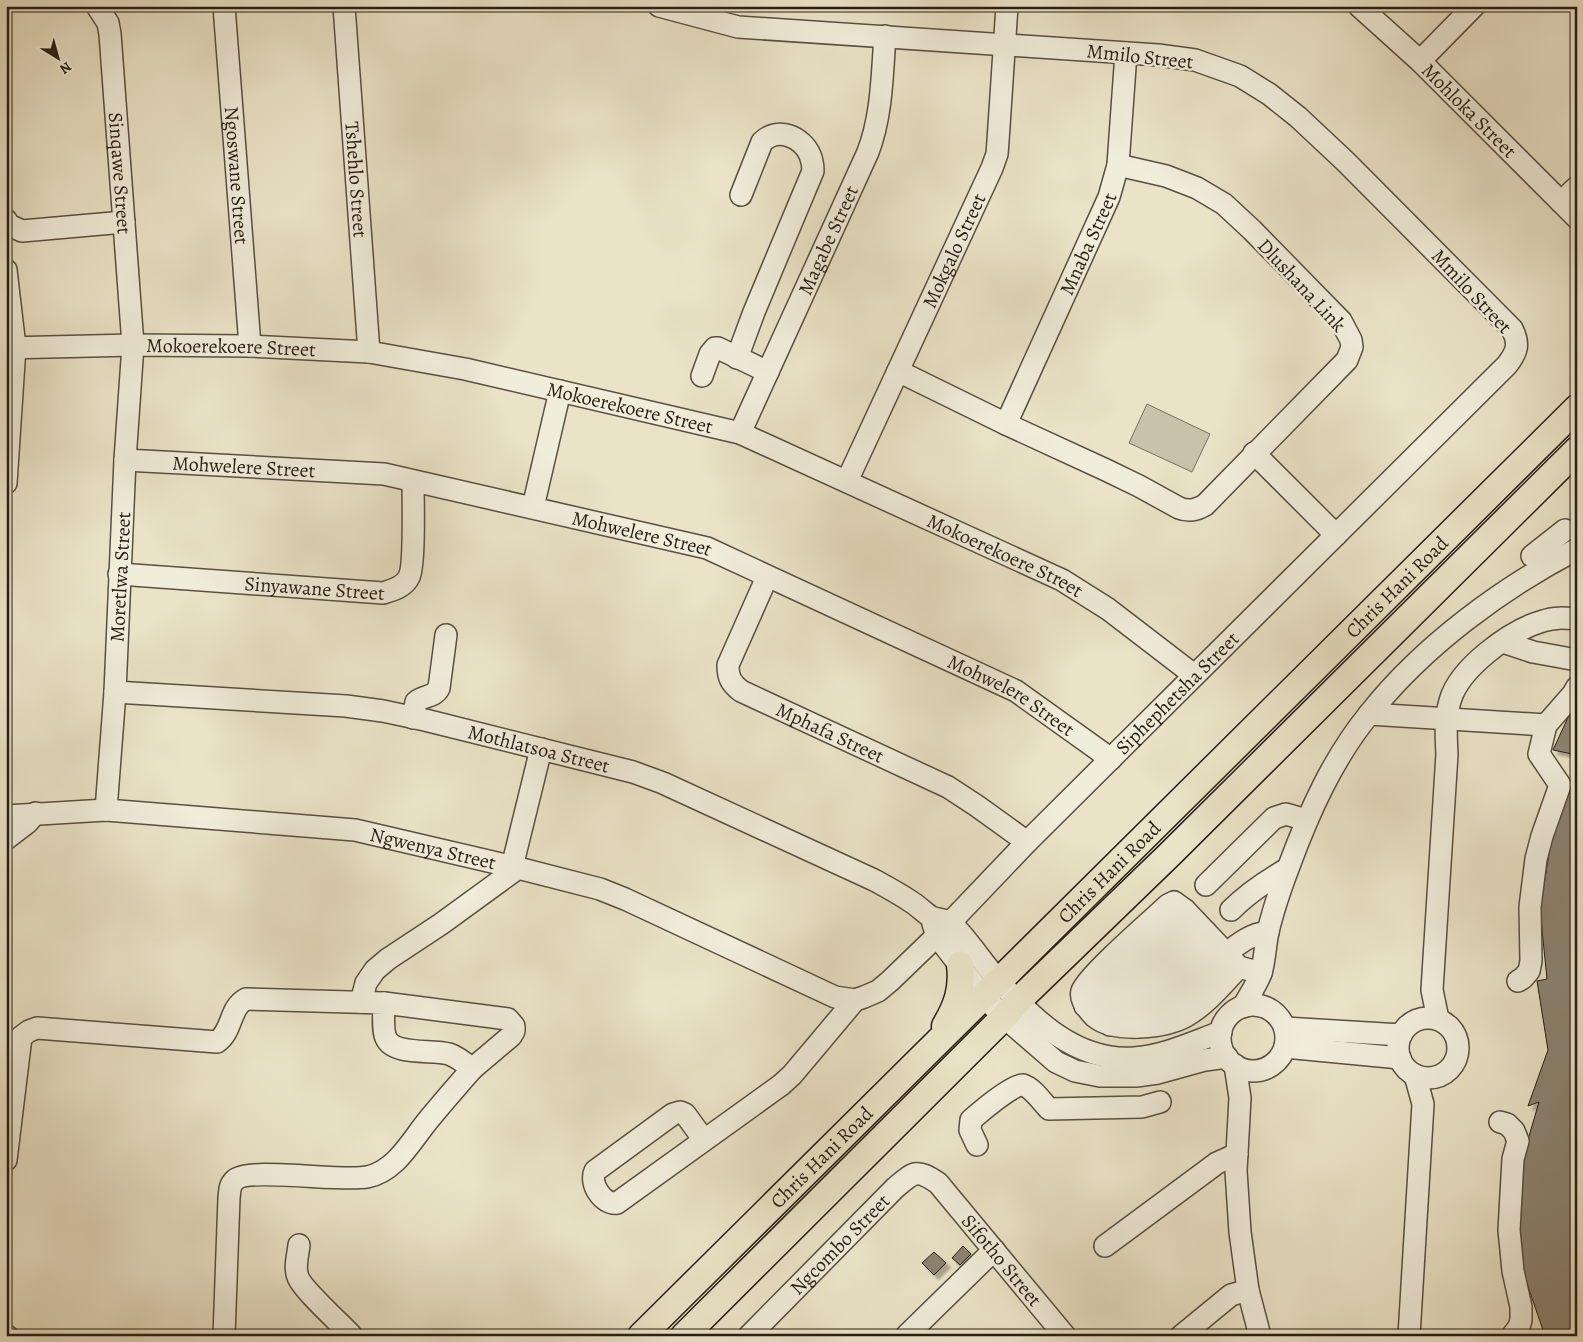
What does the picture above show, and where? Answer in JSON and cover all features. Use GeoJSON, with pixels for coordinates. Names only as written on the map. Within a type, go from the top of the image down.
{"type":"FeatureCollection","features":[{"type":"Feature","properties":{"kind":"main road","name":"Chris Hani Road"},"geometry":{"type":"LineString","coordinates":[[641,1336],[1577,408]]}},
{"type":"Feature","properties":{"kind":"main road","name":"Chris Hani Road"},"geometry":{"type":"LineString","coordinates":[[684,1336],[1011,1009],[1577,450]]}},
{"type":"Feature","properties":{"kind":"main road"},"geometry":{"type":"LineString","coordinates":[[935,1044],[958,1001],[961,986],[960,965]]}},
{"type":"Feature","properties":{"kind":"street","name":"Sinqawe Street"},"geometry":{"type":"LineString","coordinates":[[97,6],[108,23],[110,34],[133,345]]}},
{"type":"Feature","properties":{"kind":"street","name":"Ngoswane Street"},"geometry":{"type":"LineString","coordinates":[[224,6],[250,346]]}},
{"type":"Feature","properties":{"kind":"street","name":"Tshehlo Street"},"geometry":{"type":"LineString","coordinates":[[344,6],[369,352]]}},
{"type":"Feature","properties":{"kind":"street","name":"Mmilo Street"},"geometry":{"type":"LineString","coordinates":[[660,6],[738,26],[1158,55],[1195,60],[1240,76],[1269,94],[1298,116],[1512,329],[1517,340],[1516,352],[1507,365]]}},
{"type":"Feature","properties":{"kind":"street","name":"Mokgalo Street"},"geometry":{"type":"LineString","coordinates":[[847,481],[997,154],[1007,6]]}},
{"type":"Feature","properties":{"kind":"street","name":"Mohloka Street"},"geometry":{"type":"LineString","coordinates":[[1359,6],[1420,61],[1577,218]]}},
{"type":"Feature","properties":{"kind":"street"},"geometry":{"type":"LineString","coordinates":[[1420,61],[1474,6]]}},
{"type":"Feature","properties":{"kind":"street","name":"Magabe Street"},"geometry":{"type":"LineString","coordinates":[[740,433],[868,152],[880,112],[885,36]]}},
{"type":"Feature","properties":{"kind":"street","name":"Mnaba Street"},"geometry":{"type":"LineString","coordinates":[[1006,424],[1109,197],[1118,165],[1126,53]]}},
{"type":"Feature","properties":{"kind":"street"},"geometry":{"type":"LineString","coordinates":[[737,358],[754,312],[813,171],[810,154],[797,140],[790,136],[775,133],[767,137],[762,142],[741,195]]}},
{"type":"Feature","properties":{"kind":"street","name":"Dlushana Link"},"geometry":{"type":"LineString","coordinates":[[898,371],[1106,470],[1185,511],[1197,509],[1205,505],[1347,360],[1352,347],[1349,335],[1341,321],[1224,204],[1197,188],[1166,176],[1118,165]]}},
{"type":"Feature","properties":{"kind":"street"},"geometry":{"type":"LineString","coordinates":[[1561,202],[1577,187]]}},
{"type":"Feature","properties":{"kind":"street"},"geometry":{"type":"LineString","coordinates":[[7,227],[22,231],[124,222]]}},
{"type":"Feature","properties":{"kind":"street"},"geometry":{"type":"LineString","coordinates":[[6,270],[11,348],[6,474]]}},
{"type":"Feature","properties":{"kind":"street","name":"Mokoerekoere Street"},"geometry":{"type":"LineString","coordinates":[[11,348],[133,345],[250,346],[369,352],[465,369],[740,433],[1075,587],[1108,609],[1194,675]]}},
{"type":"Feature","properties":{"kind":"street","name":"Moretlwa Street"},"geometry":{"type":"LineString","coordinates":[[106,810],[115,692],[119,574],[133,345]]}},
{"type":"Feature","properties":{"kind":"street"},"geometry":{"type":"LineString","coordinates":[[702,376],[713,349],[718,348],[768,372]]}},
{"type":"Feature","properties":{"kind":"street","name":"Siphephetsha Street"},"geometry":{"type":"LineString","coordinates":[[845,998],[878,991],[939,925],[1027,842],[1507,365]]}},
{"type":"Feature","properties":{"kind":"street"},"geometry":{"type":"LineString","coordinates":[[532,507],[560,391]]}},
{"type":"Feature","properties":{"kind":"street"},"geometry":{"type":"LineString","coordinates":[[1254,453],[1336,535]]}},
{"type":"Feature","properties":{"kind":"street","name":"Mohwelere Street"},"geometry":{"type":"LineString","coordinates":[[125,460],[384,474],[708,548],[1016,691],[1111,759]]}},
{"type":"Feature","properties":{"kind":"street","name":"Sinyawane Street"},"geometry":{"type":"LineString","coordinates":[[119,574],[389,592],[404,584],[411,570],[413,481]]}},
{"type":"Feature","properties":{"kind":"street"},"geometry":{"type":"LineString","coordinates":[[1532,556],[1564,530]]}},
{"type":"Feature","properties":{"kind":"street"},"geometry":{"type":"LineString","coordinates":[[1266,1008],[1261,973],[1268,932],[1288,869],[1306,820],[1323,785],[1369,714],[1417,662],[1487,604],[1543,567],[1577,550]]}},
{"type":"Feature","properties":{"kind":"street","name":"Mphafa Street"},"geometry":{"type":"LineString","coordinates":[[767,577],[728,665],[729,679],[735,686],[741,691],[781,710],[948,787],[978,806],[1027,842]]}},
{"type":"Feature","properties":{"kind":"street"},"geometry":{"type":"LineString","coordinates":[[1428,1019],[1432,990],[1447,754],[1446,720],[1450,699],[1460,679],[1478,660],[1525,628],[1542,621],[1557,618],[1577,619]]}},
{"type":"Feature","properties":{"kind":"street"},"geometry":{"type":"LineString","coordinates":[[413,718],[416,702],[422,698],[434,695],[439,688],[446,635]]}},
{"type":"Feature","properties":{"kind":"street"},"geometry":{"type":"LineString","coordinates":[[1503,642],[1533,652],[1576,660]]}},
{"type":"Feature","properties":{"kind":"street"},"geometry":{"type":"LineString","coordinates":[[1577,655],[1577,666]]}},
{"type":"Feature","properties":{"kind":"street"},"geometry":{"type":"LineString","coordinates":[[1518,980],[1524,978],[1529,971],[1531,961],[1530,907],[1536,859],[1560,785],[1539,754],[1546,725],[1573,694],[1577,686]]}},
{"type":"Feature","properties":{"kind":"street","name":"Mothlatsoa Street"},"geometry":{"type":"LineString","coordinates":[[115,692],[346,706],[413,718],[620,768],[663,783],[874,880],[900,894],[939,925]]}},
{"type":"Feature","properties":{"kind":"street"},"geometry":{"type":"LineString","coordinates":[[1369,714],[1546,725]]}},
{"type":"Feature","properties":{"kind":"street"},"geometry":{"type":"LineString","coordinates":[[362,1002],[366,983],[375,970],[515,867],[541,749]]}},
{"type":"Feature","properties":{"kind":"street","name":"Ngwenya Street"},"geometry":{"type":"LineString","coordinates":[[6,816],[106,810],[355,830],[600,889],[845,998]]}},
{"type":"Feature","properties":{"kind":"street"},"geometry":{"type":"LineString","coordinates":[[6,839],[28,823],[36,813]]}},
{"type":"Feature","properties":{"kind":"street"},"geometry":{"type":"LineString","coordinates":[[1206,885],[1274,818],[1286,814],[1306,820]]}},
{"type":"Feature","properties":{"kind":"street"},"geometry":{"type":"LineString","coordinates":[[1231,910],[1266,881],[1288,869]]}},
{"type":"Feature","properties":{"kind":"street"},"geometry":{"type":"LineString","coordinates":[[1214,941],[1196,1010],[1178,1020],[1136,1027],[1097,1016],[1082,994],[1082,989],[1094,975],[1168,905],[1174,902],[1214,941],[1261,973]]}},
{"type":"Feature","properties":{"kind":"street"},"geometry":{"type":"LineString","coordinates":[[939,925],[991,989],[1011,1009],[1056,1062],[1075,1071],[1100,1076],[1136,1076],[1205,1060],[1231,1061],[1251,1070],[1260,1070],[1276,1062],[1285,1037],[1281,1019],[1274,1012],[1266,1008],[1251,1005],[1243,1006]]}},
{"type":"Feature","properties":{"kind":"street"},"geometry":{"type":"LineString","coordinates":[[939,925],[960,965],[991,989]]}},
{"type":"Feature","properties":{"kind":"street"},"geometry":{"type":"LineString","coordinates":[[1097,1016],[1214,941],[1244,940],[1257,934],[1268,932]]}},
{"type":"Feature","properties":{"kind":"street"},"geometry":{"type":"LineString","coordinates":[[1136,1027],[1214,941]]}},
{"type":"Feature","properties":{"kind":"street"},"geometry":{"type":"LineString","coordinates":[[1260,1336],[1248,1290],[1240,1232],[1236,1154],[1240,1098],[1231,1061],[1223,1050],[1221,1032],[1229,1016],[1243,1006],[1261,973]]}},
{"type":"Feature","properties":{"kind":"street"},"geometry":{"type":"LineString","coordinates":[[704,1140],[685,1114],[680,1112],[672,1114],[595,1171],[592,1177],[593,1183],[606,1202],[617,1203],[781,1085],[792,1075],[845,998]]}},
{"type":"Feature","properties":{"kind":"street"},"geometry":{"type":"LineString","coordinates":[[6,1160],[21,1037],[37,1028],[217,1042],[222,1039],[237,1005],[246,999],[384,1003],[508,1019],[514,1026],[511,1036],[472,1069],[429,1118],[406,1149],[382,1172],[367,1177],[347,1178],[251,1174],[235,1179],[230,1185],[229,1198],[224,1336]]}},
{"type":"Feature","properties":{"kind":"street"},"geometry":{"type":"LineString","coordinates":[[384,1003],[386,1038],[390,1043],[402,1050],[433,1051],[450,1054],[472,1069]]}},
{"type":"Feature","properties":{"kind":"street"},"geometry":{"type":"LineString","coordinates":[[1011,1009],[1042,1024],[1062,1039],[1085,1050],[1109,1058],[1135,1058],[1160,1053],[1221,1032]]}},
{"type":"Feature","properties":{"kind":"street"},"geometry":{"type":"LineString","coordinates":[[1423,1104],[1438,1076],[1451,1067],[1456,1060],[1458,1044],[1452,1029],[1428,1019],[1411,1023],[1401,1034],[1398,1042],[1403,1065],[1415,1075],[1422,1077],[1438,1076]]}},
{"type":"Feature","properties":{"kind":"street"},"geometry":{"type":"LineString","coordinates":[[1285,1037],[1401,1034]]}},
{"type":"Feature","properties":{"kind":"street"},"geometry":{"type":"LineString","coordinates":[[1285,1037],[1400,1058]]}},
{"type":"Feature","properties":{"kind":"street"},"geometry":{"type":"LineString","coordinates":[[1240,1098],[1260,1070]]}},
{"type":"Feature","properties":{"kind":"street"},"geometry":{"type":"LineString","coordinates":[[1409,1336],[1423,1104],[1415,1075]]}},
{"type":"Feature","properties":{"kind":"street"},"geometry":{"type":"LineString","coordinates":[[977,1145],[970,1130],[971,1120],[993,1101],[1017,1086],[1027,1087],[1049,1109],[1142,1107],[1160,1102]]}},
{"type":"Feature","properties":{"kind":"street"},"geometry":{"type":"LineString","coordinates":[[1500,1122],[1507,1124],[1514,1131],[1518,1141],[1513,1159],[1509,1230],[1513,1270],[1521,1307],[1521,1320],[1519,1327],[1512,1336]]}},
{"type":"Feature","properties":{"kind":"street"},"geometry":{"type":"LineString","coordinates":[[1105,1246],[1217,1163],[1236,1154]]}},
{"type":"Feature","properties":{"kind":"street","name":"Ngcombo Street"},"geometry":{"type":"LineString","coordinates":[[749,1336],[908,1177],[916,1173],[923,1173],[938,1183]]}},
{"type":"Feature","properties":{"kind":"street","name":"Sifotho Street"},"geometry":{"type":"LineString","coordinates":[[938,1183],[1065,1336]]}},
{"type":"Feature","properties":{"kind":"street"},"geometry":{"type":"LineString","coordinates":[[299,1245],[298,1277],[313,1296],[352,1336]]}},
{"type":"Feature","properties":{"kind":"street"},"geometry":{"type":"LineString","coordinates":[[906,1336],[994,1250]]}},
{"type":"Feature","properties":{"kind":"street"},"geometry":{"type":"LineString","coordinates":[[1181,1336],[1232,1295],[1248,1290]]}},
{"type":"Feature","properties":{"kind":"shaded area"},"geometry":{"type":"Polygon","coordinates":[[[1147,404],[1210,434],[1192,472],[1129,443],[1147,404]]]}},
{"type":"Feature","properties":{"kind":"building"},"geometry":{"type":"Polygon","coordinates":[[[1577,708],[1577,755],[1553,750],[1571,711],[1577,708]]]}},
{"type":"Feature","properties":{"kind":"building"},"geometry":{"type":"Polygon","coordinates":[[[1577,773],[1577,1336],[1545,1336],[1522,1269],[1518,1204],[1525,1150],[1539,1102],[1528,1106],[1548,1050],[1537,981],[1547,979],[1540,910],[1552,835],[1577,773]]]}},
{"type":"Feature","properties":{"kind":"building"},"geometry":{"type":"Polygon","coordinates":[[[963,1246],[971,1254],[960,1265],[952,1258],[963,1246]]]}},
{"type":"Feature","properties":{"kind":"building"},"geometry":{"type":"Polygon","coordinates":[[[934,1252],[946,1263],[934,1275],[922,1263],[934,1252]]]}},
{"type":"Feature","properties":{"kind":"building"},"geometry":{"type":"Polygon","coordinates":[[[1001,1330],[1007,1336],[996,1336],[1001,1330]]]}}]}
